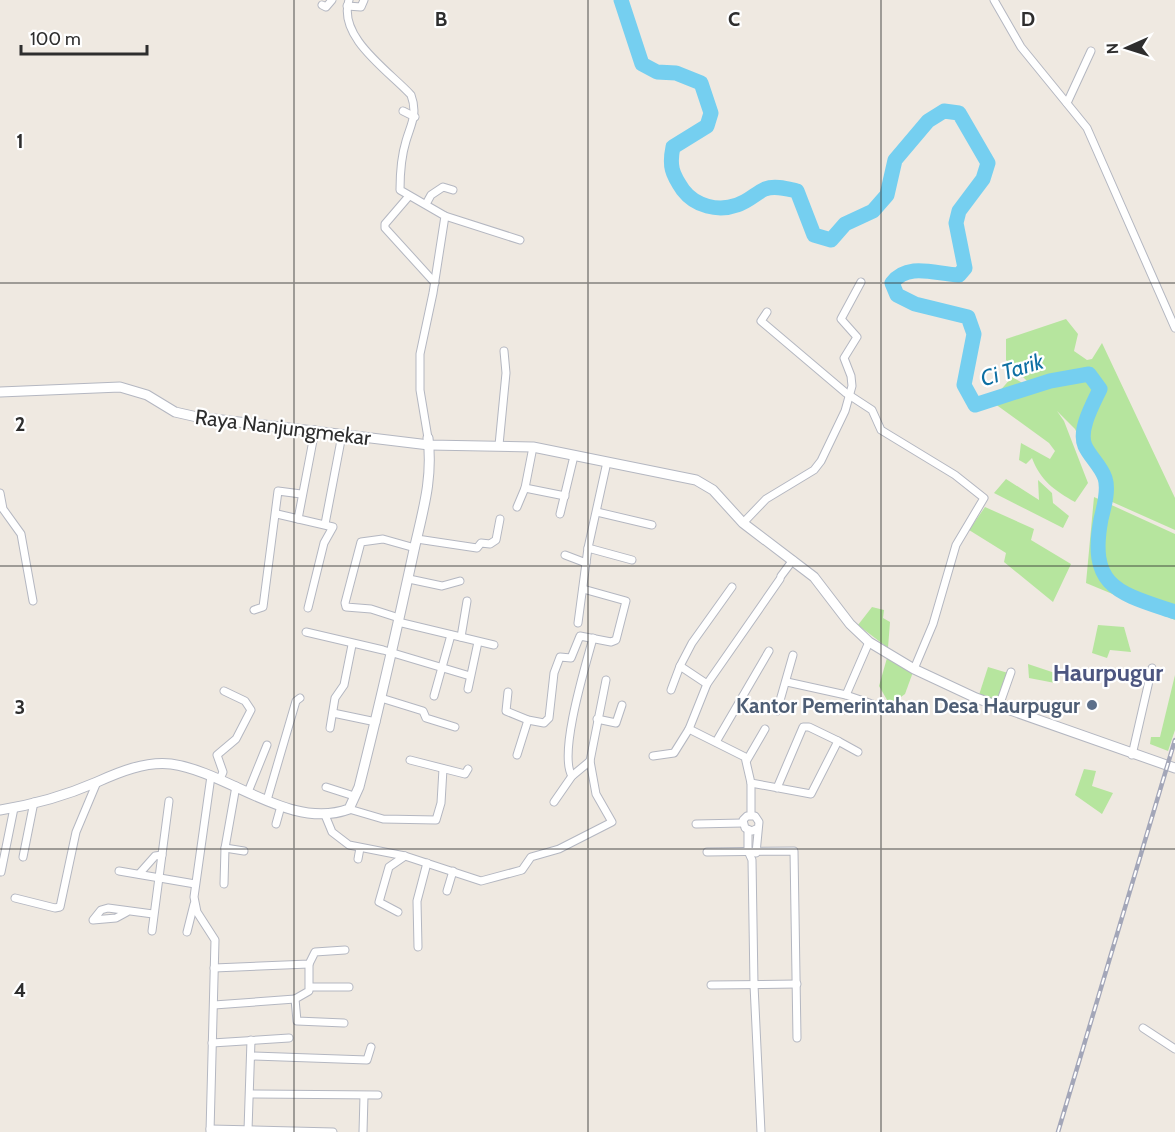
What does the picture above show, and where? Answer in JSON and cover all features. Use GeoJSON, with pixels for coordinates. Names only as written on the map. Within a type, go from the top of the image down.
{"type":"FeatureCollection","features":[{"type":"Feature","properties":{"kind":"main road","name":"Raya Nanjungmekar"},"geometry":{"type":"LineString","coordinates":[[0,393],[120,387],[147,395],[175,412],[197,417],[342,435],[533,447],[696,480],[713,490],[743,523]]}},
{"type":"Feature","properties":{"kind":"main road"},"geometry":{"type":"LineString","coordinates":[[0,810],[14,808],[128,770],[158,763],[184,766],[216,777],[281,806],[326,815],[349,808],[359,787],[409,579],[430,476],[428,441]]}},
{"type":"Feature","properties":{"kind":"main road"},"geometry":{"type":"LineString","coordinates":[[743,523],[814,577],[850,624],[869,642],[914,669],[999,706],[1132,755],[1175,768]]}},
{"type":"Feature","properties":{"kind":"street"},"geometry":{"type":"LineString","coordinates":[[322,5],[326,7],[332,0]]}},
{"type":"Feature","properties":{"kind":"street"},"geometry":{"type":"LineString","coordinates":[[364,0],[361,8],[348,3],[347,23],[378,63],[411,95],[415,117],[406,141],[400,171],[400,190],[445,216],[520,240]]}},
{"type":"Feature","properties":{"kind":"street"},"geometry":{"type":"LineString","coordinates":[[994,0],[1021,47],[1087,128],[1175,328]]}},
{"type":"Feature","properties":{"kind":"street"},"geometry":{"type":"LineString","coordinates":[[1067,103],[1091,51]]}},
{"type":"Feature","properties":{"kind":"street"},"geometry":{"type":"LineString","coordinates":[[403,111],[415,117]]}},
{"type":"Feature","properties":{"kind":"street"},"geometry":{"type":"LineString","coordinates":[[426,204],[431,195],[440,192],[443,187],[453,190]]}},
{"type":"Feature","properties":{"kind":"street"},"geometry":{"type":"LineString","coordinates":[[409,196],[385,224],[385,228],[435,284]]}},
{"type":"Feature","properties":{"kind":"street"},"geometry":{"type":"LineString","coordinates":[[428,441],[419,368],[445,216]]}},
{"type":"Feature","properties":{"kind":"street"},"geometry":{"type":"LineString","coordinates":[[743,523],[766,499],[817,466],[838,427],[852,381],[844,358],[857,337],[841,319],[861,282]]}},
{"type":"Feature","properties":{"kind":"street"},"geometry":{"type":"LineString","coordinates":[[766,312],[761,321],[849,396],[872,410],[881,430],[955,475],[984,498],[956,545],[937,602],[933,624],[914,669]]}},
{"type":"Feature","properties":{"kind":"street"},"geometry":{"type":"LineString","coordinates":[[499,444],[506,373],[504,351]]}},
{"type":"Feature","properties":{"kind":"street"},"geometry":{"type":"LineString","coordinates":[[298,519],[315,430]]}},
{"type":"Feature","properties":{"kind":"street"},"geometry":{"type":"LineString","coordinates":[[325,524],[342,435]]}},
{"type":"Feature","properties":{"kind":"street"},"geometry":{"type":"LineString","coordinates":[[517,507],[525,488],[533,447]]}},
{"type":"Feature","properties":{"kind":"street"},"geometry":{"type":"LineString","coordinates":[[560,514],[574,456]]}},
{"type":"Feature","properties":{"kind":"street"},"geometry":{"type":"LineString","coordinates":[[578,623],[588,548],[607,462]]}},
{"type":"Feature","properties":{"kind":"street"},"geometry":{"type":"LineString","coordinates":[[525,488],[565,496]]}},
{"type":"Feature","properties":{"kind":"street"},"geometry":{"type":"LineString","coordinates":[[254,610],[263,607],[279,490],[301,494]]}},
{"type":"Feature","properties":{"kind":"street"},"geometry":{"type":"LineString","coordinates":[[0,493],[3,509],[21,534],[33,601]]}},
{"type":"Feature","properties":{"kind":"street"},"geometry":{"type":"LineString","coordinates":[[597,512],[652,525]]}},
{"type":"Feature","properties":{"kind":"street"},"geometry":{"type":"LineString","coordinates":[[277,514],[325,524],[333,528],[324,543],[308,608]]}},
{"type":"Feature","properties":{"kind":"street"},"geometry":{"type":"LineString","coordinates":[[494,645],[399,620],[371,609],[346,607],[345,603],[361,542],[383,539],[416,544],[477,548],[481,543],[490,544],[496,540],[500,519]]}},
{"type":"Feature","properties":{"kind":"street"},"geometry":{"type":"LineString","coordinates":[[588,548],[632,560]]}},
{"type":"Feature","properties":{"kind":"street"},"geometry":{"type":"LineString","coordinates":[[565,555],[586,563]]}},
{"type":"Feature","properties":{"kind":"street"},"geometry":{"type":"LineString","coordinates":[[653,756],[674,753],[689,729],[707,684],[793,560]]}},
{"type":"Feature","properties":{"kind":"street"},"geometry":{"type":"LineString","coordinates":[[409,579],[442,586],[460,581]]}},
{"type":"Feature","properties":{"kind":"street"},"geometry":{"type":"LineString","coordinates":[[671,690],[692,643],[732,587]]}},
{"type":"Feature","properties":{"kind":"street"},"geometry":{"type":"LineString","coordinates":[[508,692],[506,711],[528,720],[548,721],[554,673],[560,657],[571,658],[580,636],[614,642],[626,601],[583,589]]}},
{"type":"Feature","properties":{"kind":"street"},"geometry":{"type":"LineString","coordinates":[[461,637],[467,601]]}},
{"type":"Feature","properties":{"kind":"street"},"geometry":{"type":"LineString","coordinates":[[306,632],[392,653],[470,676]]}},
{"type":"Feature","properties":{"kind":"street"},"geometry":{"type":"LineString","coordinates":[[434,696],[452,635]]}},
{"type":"Feature","properties":{"kind":"street"},"geometry":{"type":"LineString","coordinates":[[572,776],[569,764],[576,700],[592,638]]}},
{"type":"Feature","properties":{"kind":"street"},"geometry":{"type":"LineString","coordinates":[[468,688],[478,642]]}},
{"type":"Feature","properties":{"kind":"street"},"geometry":{"type":"LineString","coordinates":[[846,694],[869,642]]}},
{"type":"Feature","properties":{"kind":"street"},"geometry":{"type":"LineString","coordinates":[[330,728],[337,691],[344,685],[352,645]]}},
{"type":"Feature","properties":{"kind":"street"},"geometry":{"type":"LineString","coordinates":[[576,646],[589,651]]}},
{"type":"Feature","properties":{"kind":"street"},"geometry":{"type":"LineString","coordinates":[[716,742],[769,651]]}},
{"type":"Feature","properties":{"kind":"street"},"geometry":{"type":"LineString","coordinates":[[777,711],[793,655]]}},
{"type":"Feature","properties":{"kind":"street"},"geometry":{"type":"LineString","coordinates":[[680,666],[707,684]]}},
{"type":"Feature","properties":{"kind":"street"},"geometry":{"type":"LineString","coordinates":[[1132,755],[1152,668]]}},
{"type":"Feature","properties":{"kind":"street"},"geometry":{"type":"LineString","coordinates":[[999,706],[1011,672]]}},
{"type":"Feature","properties":{"kind":"street"},"geometry":{"type":"LineString","coordinates":[[326,815],[337,838],[360,848],[405,856],[487,881],[507,872],[517,872],[526,867],[531,857],[560,849],[609,824],[612,819],[596,794],[590,761],[606,680]]}},
{"type":"Feature","properties":{"kind":"street"},"geometry":{"type":"LineString","coordinates":[[787,682],[846,694],[875,705]]}},
{"type":"Feature","properties":{"kind":"street"},"geometry":{"type":"LineString","coordinates":[[187,932],[216,777],[223,772],[217,755],[236,739],[251,710],[245,701],[224,691]]}},
{"type":"Feature","properties":{"kind":"street"},"geometry":{"type":"LineString","coordinates":[[267,800],[296,701],[300,698]]}},
{"type":"Feature","properties":{"kind":"street"},"geometry":{"type":"LineString","coordinates":[[381,698],[423,711],[426,718],[455,727]]}},
{"type":"Feature","properties":{"kind":"street"},"geometry":{"type":"LineString","coordinates":[[597,719],[616,723],[622,705]]}},
{"type":"Feature","properties":{"kind":"street"},"geometry":{"type":"LineString","coordinates":[[333,712],[376,722]]}},
{"type":"Feature","properties":{"kind":"street"},"geometry":{"type":"LineString","coordinates":[[517,755],[528,720]]}},
{"type":"Feature","properties":{"kind":"street"},"geometry":{"type":"LineString","coordinates":[[777,789],[803,727],[858,752]]}},
{"type":"Feature","properties":{"kind":"street"},"geometry":{"type":"LineString","coordinates":[[689,729],[741,754],[747,760],[751,783],[751,815]]}},
{"type":"Feature","properties":{"kind":"street"},"geometry":{"type":"LineString","coordinates":[[747,760],[765,729]]}},
{"type":"Feature","properties":{"kind":"street"},"geometry":{"type":"LineString","coordinates":[[751,783],[813,794],[838,741]]}},
{"type":"Feature","properties":{"kind":"street"},"geometry":{"type":"LineString","coordinates":[[248,792],[267,745]]}},
{"type":"Feature","properties":{"kind":"street"},"geometry":{"type":"LineString","coordinates":[[410,760],[465,774],[468,769]]}},
{"type":"Feature","properties":{"kind":"street"},"geometry":{"type":"LineString","coordinates":[[554,802],[572,776],[590,761]]}},
{"type":"Feature","properties":{"kind":"street"},"geometry":{"type":"LineString","coordinates":[[349,808],[383,819],[436,820],[441,803],[443,769]]}},
{"type":"Feature","properties":{"kind":"street"},"geometry":{"type":"LineString","coordinates":[[15,898],[55,908],[60,906],[76,832],[97,782]]}},
{"type":"Feature","properties":{"kind":"street"},"geometry":{"type":"LineString","coordinates":[[224,884],[225,848],[236,786]]}},
{"type":"Feature","properties":{"kind":"street"},"geometry":{"type":"LineString","coordinates":[[326,787],[354,796]]}},
{"type":"Feature","properties":{"kind":"street"},"geometry":{"type":"LineString","coordinates":[[152,931],[169,801]]}},
{"type":"Feature","properties":{"kind":"street"},"geometry":{"type":"LineString","coordinates":[[22,857],[33,802]]}},
{"type":"Feature","properties":{"kind":"street"},"geometry":{"type":"LineString","coordinates":[[276,824],[281,806]]}},
{"type":"Feature","properties":{"kind":"street"},"geometry":{"type":"LineString","coordinates":[[1,872],[14,808]]}},
{"type":"Feature","properties":{"kind":"street"},"geometry":{"type":"LineString","coordinates":[[743,823],[745,818],[751,815]]}},
{"type":"Feature","properties":{"kind":"street"},"geometry":{"type":"LineString","coordinates":[[751,815],[759,820],[756,829],[756,851],[752,860]]}},
{"type":"Feature","properties":{"kind":"street"},"geometry":{"type":"LineString","coordinates":[[696,824],[743,823]]}},
{"type":"Feature","properties":{"kind":"street"},"geometry":{"type":"LineString","coordinates":[[743,823],[748,830],[748,851],[752,860],[754,985],[761,1132]]}},
{"type":"Feature","properties":{"kind":"street"},"geometry":{"type":"LineString","coordinates":[[748,830],[756,829]]}},
{"type":"Feature","properties":{"kind":"street"},"geometry":{"type":"LineString","coordinates":[[225,848],[244,851]]}},
{"type":"Feature","properties":{"kind":"street"},"geometry":{"type":"LineString","coordinates":[[358,859],[360,848]]}},
{"type":"Feature","properties":{"kind":"street"},"geometry":{"type":"LineString","coordinates":[[707,852],[792,850],[795,854],[798,1038]]}},
{"type":"Feature","properties":{"kind":"street"},"geometry":{"type":"LineString","coordinates":[[139,874],[155,856],[162,855]]}},
{"type":"Feature","properties":{"kind":"street"},"geometry":{"type":"LineString","coordinates":[[398,912],[379,902],[389,867],[405,856]]}},
{"type":"Feature","properties":{"kind":"street"},"geometry":{"type":"LineString","coordinates":[[418,947],[417,901],[427,863]]}},
{"type":"Feature","properties":{"kind":"street"},"geometry":{"type":"LineString","coordinates":[[119,871],[195,884]]}},
{"type":"Feature","properties":{"kind":"street"},"geometry":{"type":"LineString","coordinates":[[447,891],[453,871]]}},
{"type":"Feature","properties":{"kind":"street"},"geometry":{"type":"LineString","coordinates":[[194,904],[214,938],[210,1130],[333,1132]]}},
{"type":"Feature","properties":{"kind":"street"},"geometry":{"type":"LineString","coordinates":[[127,912],[153,914]]}},
{"type":"Feature","properties":{"kind":"street"},"geometry":{"type":"LineString","coordinates":[[214,1005],[295,999],[308,992],[310,987],[309,964],[315,952],[345,950]]}},
{"type":"Feature","properties":{"kind":"street"},"geometry":{"type":"LineString","coordinates":[[214,968],[309,964]]}},
{"type":"Feature","properties":{"kind":"street"},"geometry":{"type":"LineString","coordinates":[[711,985],[797,984]]}},
{"type":"Feature","properties":{"kind":"street"},"geometry":{"type":"LineString","coordinates":[[310,987],[349,987]]}},
{"type":"Feature","properties":{"kind":"street"},"geometry":{"type":"LineString","coordinates":[[295,999],[297,1021],[344,1023]]}},
{"type":"Feature","properties":{"kind":"street"},"geometry":{"type":"LineString","coordinates":[[1143,1028],[1175,1049]]}},
{"type":"Feature","properties":{"kind":"street"},"geometry":{"type":"LineString","coordinates":[[212,1043],[289,1038]]}},
{"type":"Feature","properties":{"kind":"street"},"geometry":{"type":"LineString","coordinates":[[248,1130],[250,1040]]}},
{"type":"Feature","properties":{"kind":"street"},"geometry":{"type":"LineString","coordinates":[[251,1056],[367,1060],[371,1047]]}},
{"type":"Feature","properties":{"kind":"street"},"geometry":{"type":"LineString","coordinates":[[250,1094],[378,1095]]}},
{"type":"Feature","properties":{"kind":"street"},"geometry":{"type":"LineString","coordinates":[[363,1132],[364,1096]]}},
{"type":"Feature","properties":{"kind":"green space"},"geometry":{"type":"Polygon","coordinates":[[[1066,319],[1078,334],[1074,351],[1087,360],[1092,359],[1102,343],[1175,498],[1175,530],[1110,501],[1075,429],[1057,411],[1064,421],[1088,483],[1075,502],[1049,484],[1039,473],[1032,458],[1026,464],[1019,460],[1021,443],[1050,459],[1055,451],[1049,443],[991,401],[1012,377],[1038,392],[1006,360],[1006,339],[1066,319]]]}},
{"type":"Feature","properties":{"kind":"green space"},"geometry":{"type":"Polygon","coordinates":[[[1006,479],[1039,500],[1038,480],[1052,493],[1053,503],[1069,516],[1063,528],[994,493],[1006,479]]]}},
{"type":"Feature","properties":{"kind":"green space"},"geometry":{"type":"Polygon","coordinates":[[[1094,497],[1175,534],[1175,620],[1086,583],[1094,497]]]}},
{"type":"Feature","properties":{"kind":"green space"},"geometry":{"type":"Polygon","coordinates":[[[985,507],[1034,529],[1031,540],[1071,564],[1053,602],[1004,562],[1006,553],[969,530],[985,507]]]}},
{"type":"Feature","properties":{"kind":"green space"},"geometry":{"type":"Polygon","coordinates":[[[872,607],[884,610],[883,618],[890,622],[888,648],[858,625],[872,607]]]}},
{"type":"Feature","properties":{"kind":"green space"},"geometry":{"type":"Polygon","coordinates":[[[1098,625],[1124,627],[1131,652],[1110,650],[1107,658],[1092,653],[1098,625]]]}},
{"type":"Feature","properties":{"kind":"green space"},"geometry":{"type":"Polygon","coordinates":[[[887,658],[913,672],[905,694],[890,705],[879,686],[887,658]]]}},
{"type":"Feature","properties":{"kind":"green space"},"geometry":{"type":"Polygon","coordinates":[[[1028,664],[1061,675],[1055,683],[1029,678],[1028,664]]]}},
{"type":"Feature","properties":{"kind":"green space"},"geometry":{"type":"Polygon","coordinates":[[[988,667],[1008,673],[999,701],[979,695],[988,667]]]}},
{"type":"Feature","properties":{"kind":"green space"},"geometry":{"type":"Polygon","coordinates":[[[1175,675],[1175,730],[1168,751],[1150,744],[1151,737],[1160,737],[1175,675]]]}},
{"type":"Feature","properties":{"kind":"green space"},"geometry":{"type":"Polygon","coordinates":[[[1084,769],[1096,771],[1092,786],[1113,793],[1102,814],[1075,795],[1084,769]]]}},
{"type":"Feature","properties":{"kind":"waterway","name":"Ci Tarik"},"geometry":{"type":"LineString","coordinates":[[621,0],[642,64],[657,72],[676,73],[701,83],[711,113],[707,126],[673,147],[671,159],[674,174],[683,190],[700,204],[715,208],[730,207],[773,187],[797,191],[814,235],[831,240],[845,224],[873,211],[887,195],[895,160],[928,121],[944,111],[959,113],[988,163],[983,179],[959,211],[956,223],[965,268],[959,275],[923,271],[906,273],[892,283],[897,295],[915,304],[968,317],[974,334],[964,385],[975,405],[1050,381],[1089,374],[1100,389],[1087,417],[1083,440],[1106,483],[1106,499],[1098,542],[1099,560],[1104,574],[1112,584],[1124,592],[1175,612]]}},
{"type":"Feature","properties":{"kind":"railway"},"geometry":{"type":"LineString","coordinates":[[1058,1132],[1175,740]]}},
{"type":"Feature","properties":{"kind":"place","name":"Kantor Pemerintahan Desa Haurpugur"},"geometry":{"type":"Point","coordinates":[1092,705]}},
{"type":"Feature","properties":{"kind":"district","name":"Haurpugur"},"geometry":{"type":"Point","coordinates":[1108,672]}}]}
